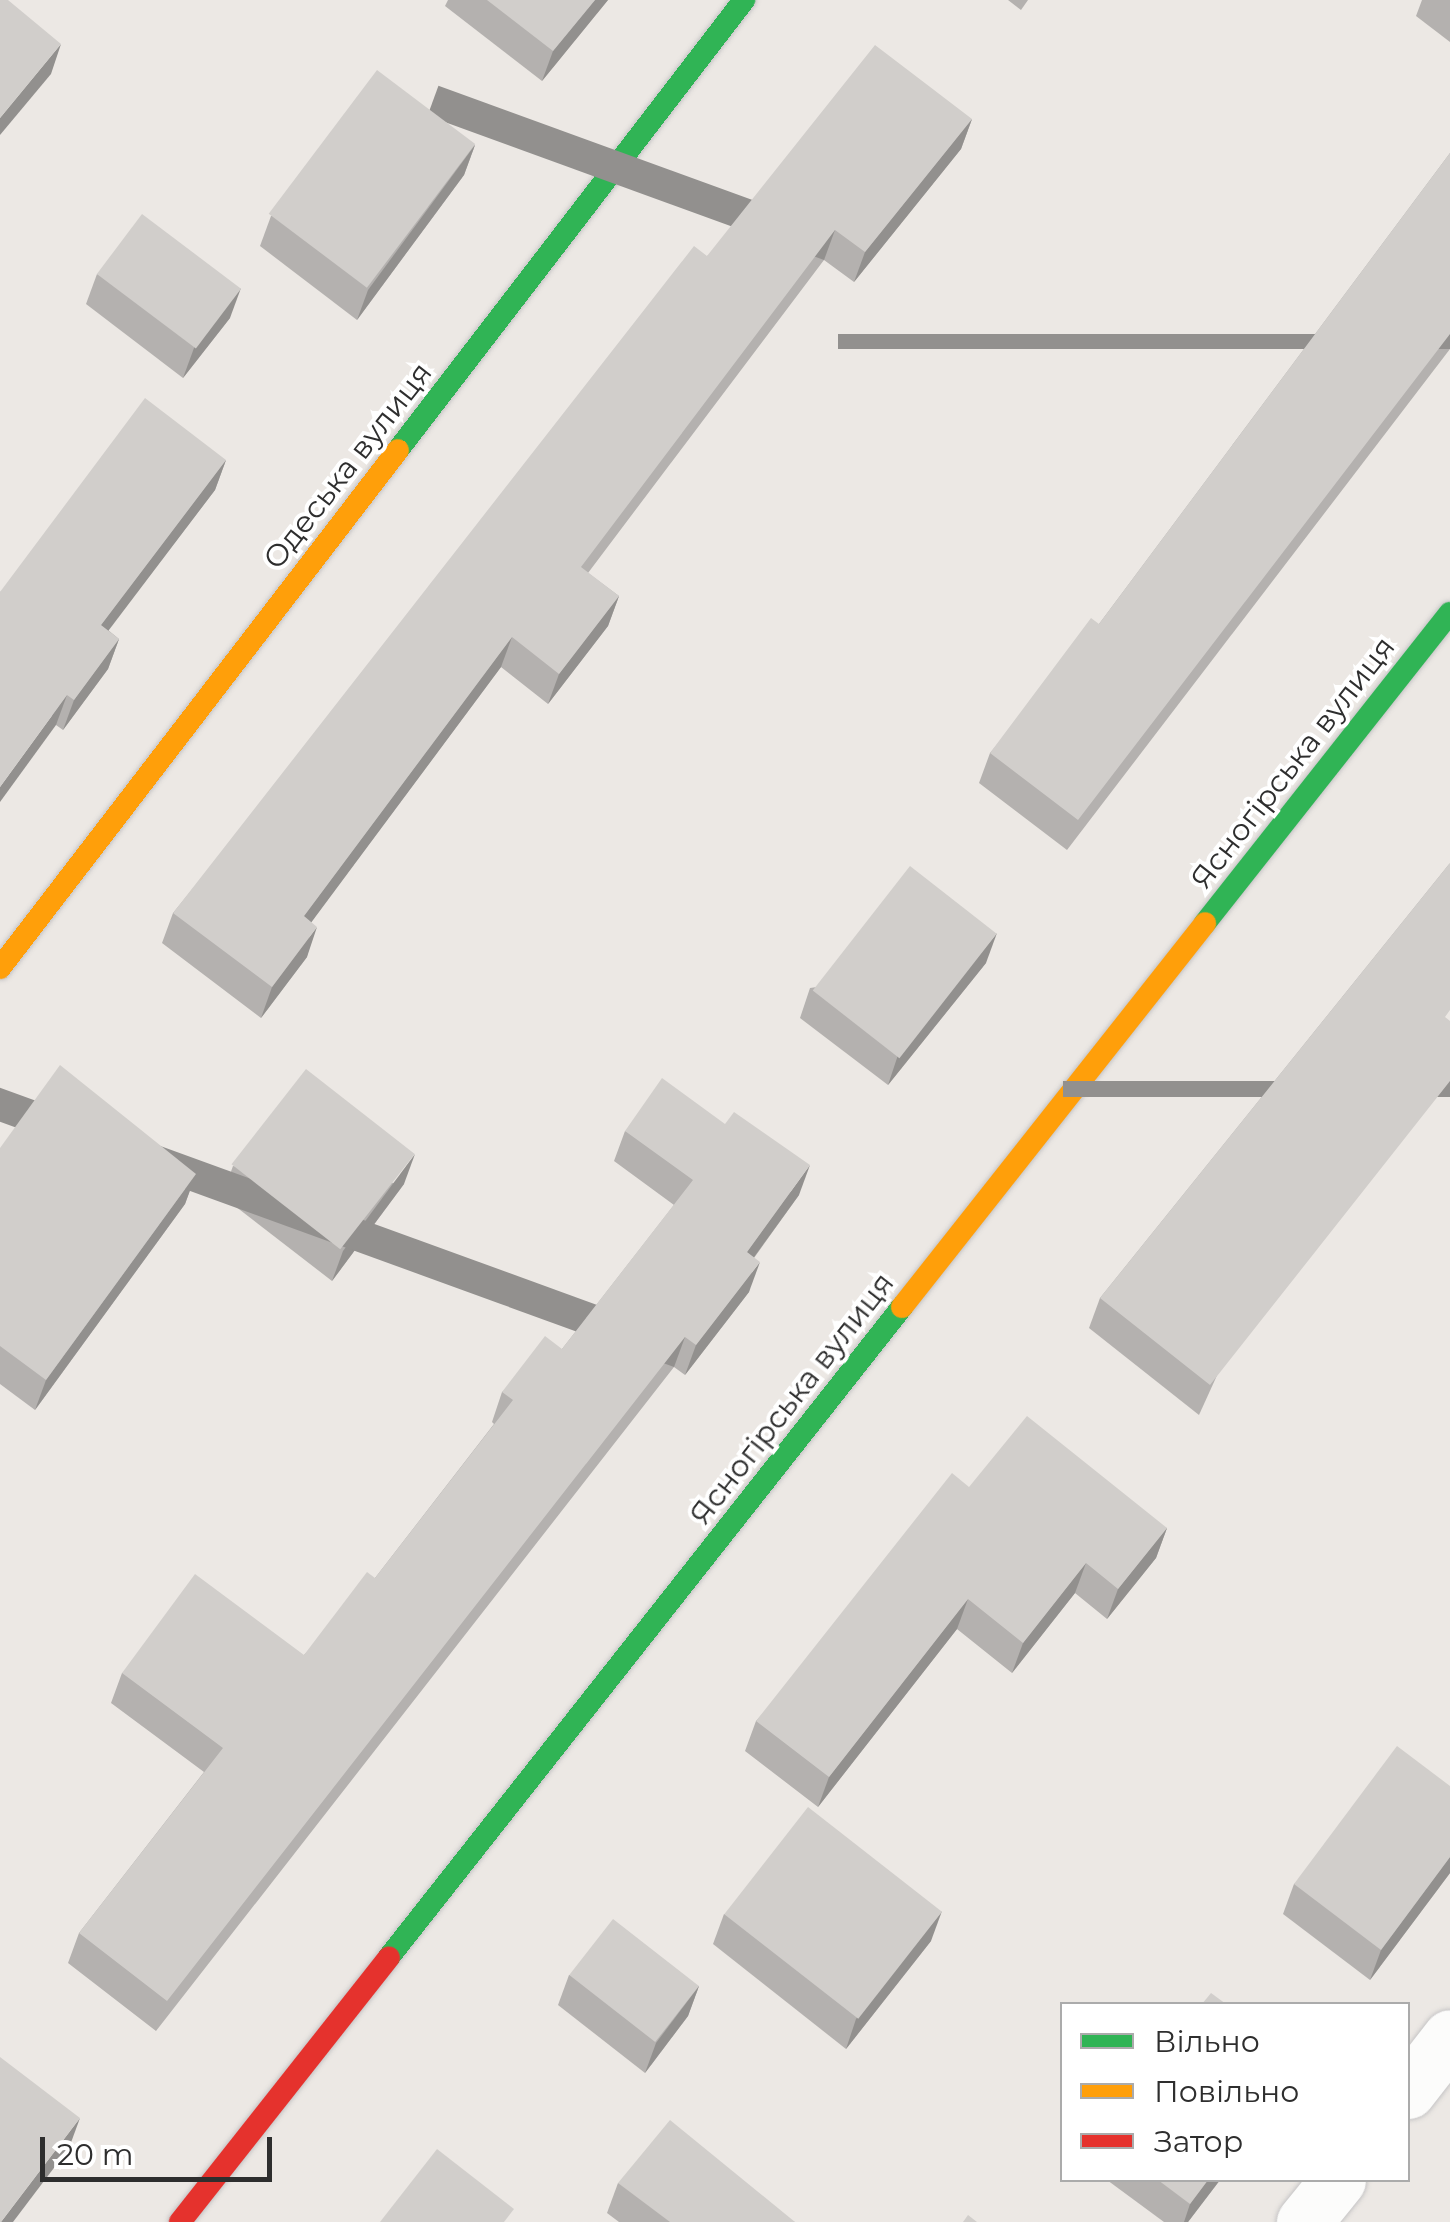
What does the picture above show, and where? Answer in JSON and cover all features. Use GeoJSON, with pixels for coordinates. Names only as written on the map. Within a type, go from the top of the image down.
{"type":"FeatureCollection","features":[{"type":"Feature","properties":{"kind":"street","name":"Одеська вулиця"},"geometry":{"type":"LineString","coordinates":[[0,968],[744,0]]}},
{"type":"Feature","properties":{"kind":"street","name":"Ясногірська вулиця"},"geometry":{"type":"LineString","coordinates":[[180,2222],[1450,612]]}},
{"type":"Feature","properties":{"kind":"street"},"geometry":{"type":"LineString","coordinates":[[1410,2088],[1450,2037]]}},
{"type":"Feature","properties":{"kind":"street"},"geometry":{"type":"LineString","coordinates":[[1304,2222],[1336,2182]]}},
{"type":"Feature","properties":{"kind":"building"},"geometry":{"type":"Polygon","coordinates":[[[0,0],[8,0],[61,44],[0,118],[0,0]]]}},
{"type":"Feature","properties":{"kind":"building"},"geometry":{"type":"Polygon","coordinates":[[[487,0],[595,0],[553,51],[487,0]]]}},
{"type":"Feature","properties":{"kind":"building"},"geometry":{"type":"Polygon","coordinates":[[[875,45],[972,119],[865,252],[835,230],[581,567],[619,596],[559,674],[512,637],[304,916],[317,927],[272,987],[173,913],[694,246],[707,256],[875,45]]]}},
{"type":"Feature","properties":{"kind":"building"},"geometry":{"type":"Polygon","coordinates":[[[377,70],[475,144],[367,288],[269,214],[377,70]]]}},
{"type":"Feature","properties":{"kind":"building"},"geometry":{"type":"Polygon","coordinates":[[[1450,153],[1450,334],[1078,820],[990,753],[1091,618],[1099,624],[1450,153]]]}},
{"type":"Feature","properties":{"kind":"building"},"geometry":{"type":"Polygon","coordinates":[[[142,214],[241,289],[196,349],[97,274],[142,214]]]}},
{"type":"Feature","properties":{"kind":"building"},"geometry":{"type":"Polygon","coordinates":[[[145,398],[226,460],[101,625],[119,639],[74,700],[67,695],[0,787],[0,592],[145,398]]]}},
{"type":"Feature","properties":{"kind":"building"},"geometry":{"type":"Polygon","coordinates":[[[1450,863],[1450,1010],[1445,1017],[1450,1021],[1450,1081],[1210,1385],[1100,1298],[1450,863]]]}},
{"type":"Feature","properties":{"kind":"building"},"geometry":{"type":"Polygon","coordinates":[[[910,866],[997,934],[899,1058],[813,991],[910,866]]]}},
{"type":"Feature","properties":{"kind":"building"},"geometry":{"type":"Polygon","coordinates":[[[60,1065],[196,1174],[46,1380],[0,1346],[0,1148],[60,1065]]]}},
{"type":"Feature","properties":{"kind":"building"},"geometry":{"type":"Polygon","coordinates":[[[306,1069],[415,1154],[340,1249],[232,1164],[306,1069]]]}},
{"type":"Feature","properties":{"kind":"building"},"geometry":{"type":"Polygon","coordinates":[[[662,1078],[725,1124],[734,1112],[810,1165],[747,1252],[760,1262],[696,1345],[685,1337],[167,2001],[79,1933],[223,1748],[122,1673],[195,1574],[304,1655],[367,1572],[375,1578],[513,1400],[502,1392],[545,1336],[562,1349],[693,1180],[625,1131],[662,1078]]]}},
{"type":"Feature","properties":{"kind":"building"},"geometry":{"type":"Polygon","coordinates":[[[1027,1416],[1167,1528],[1118,1589],[1086,1563],[1023,1643],[968,1599],[829,1777],[756,1721],[952,1473],[969,1487],[1027,1416]]]}},
{"type":"Feature","properties":{"kind":"building"},"geometry":{"type":"Polygon","coordinates":[[[1397,1746],[1450,1786],[1450,1857],[1381,1950],[1294,1884],[1397,1746]]]}},
{"type":"Feature","properties":{"kind":"building"},"geometry":{"type":"Polygon","coordinates":[[[808,1807],[942,1912],[858,2019],[724,1914],[808,1807]]]}},
{"type":"Feature","properties":{"kind":"building"},"geometry":{"type":"Polygon","coordinates":[[[613,1919],[699,1986],[655,2042],[569,1975],[613,1919]]]}},
{"type":"Feature","properties":{"kind":"building"},"geometry":{"type":"Polygon","coordinates":[[[1211,1993],[1223,2002],[1204,2002],[1211,1993]]]}},
{"type":"Feature","properties":{"kind":"building"},"geometry":{"type":"Polygon","coordinates":[[[0,2057],[80,2118],[1,2222],[0,2222],[0,2057]]]}},
{"type":"Feature","properties":{"kind":"building"},"geometry":{"type":"Polygon","coordinates":[[[670,2120],[795,2222],[670,2222],[618,2183],[670,2120]]]}},
{"type":"Feature","properties":{"kind":"building"},"geometry":{"type":"Polygon","coordinates":[[[437,2149],[514,2209],[504,2222],[380,2222],[437,2149]]]}},
{"type":"Feature","properties":{"kind":"building"},"geometry":{"type":"Polygon","coordinates":[[[1161,2182],[1206,2182],[1190,2204],[1161,2182]]]}},
{"type":"Feature","properties":{"kind":"traffic: fast"},"geometry":{"type":"LineString","coordinates":[[398,450],[744,0]]}},
{"type":"Feature","properties":{"kind":"traffic: fast"},"geometry":{"type":"LineString","coordinates":[[1205,923],[1450,613]]}},
{"type":"Feature","properties":{"kind":"traffic: fast"},"geometry":{"type":"LineString","coordinates":[[389,1957],[902,1307]]}},
{"type":"Feature","properties":{"kind":"traffic: slow"},"geometry":{"type":"LineString","coordinates":[[0,968],[398,450]]}},
{"type":"Feature","properties":{"kind":"traffic: slow"},"geometry":{"type":"LineString","coordinates":[[902,1307],[1205,923]]}},
{"type":"Feature","properties":{"kind":"traffic: jam"},"geometry":{"type":"LineString","coordinates":[[180,2222],[389,1957]]}}]}
